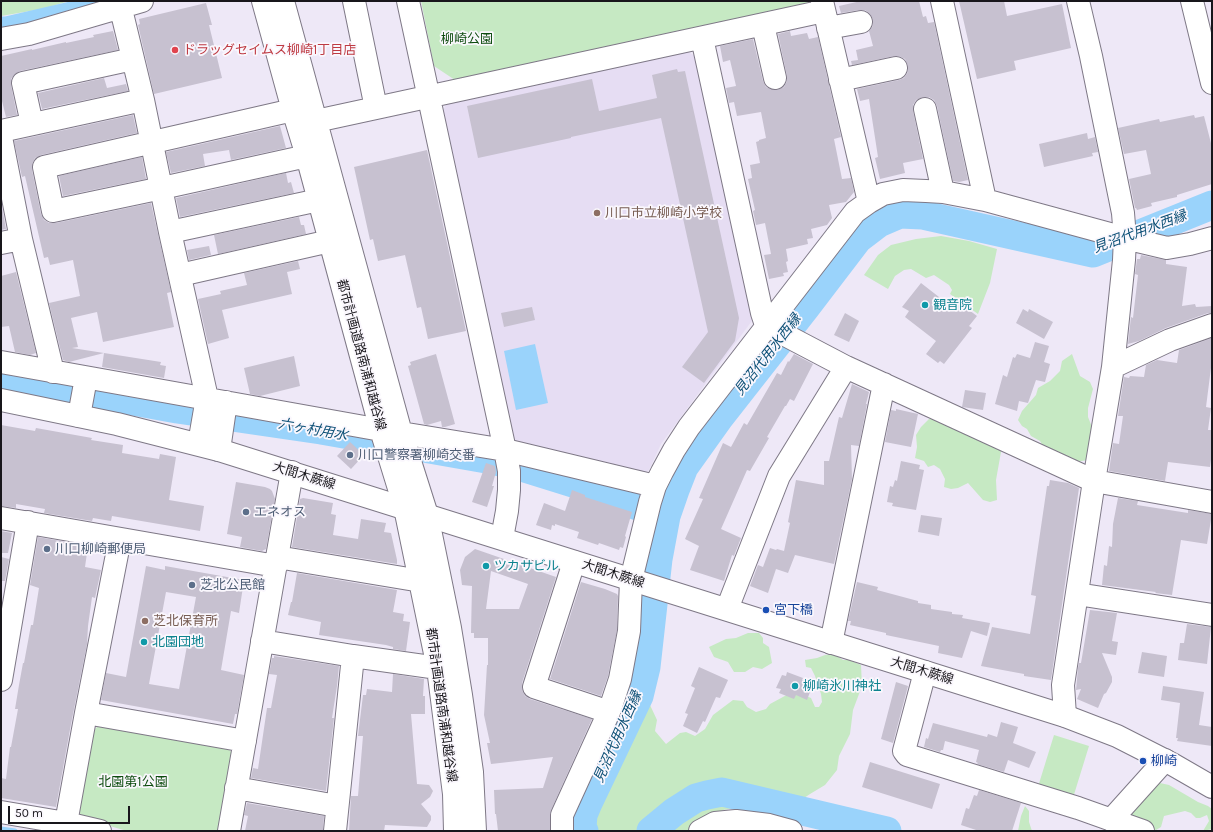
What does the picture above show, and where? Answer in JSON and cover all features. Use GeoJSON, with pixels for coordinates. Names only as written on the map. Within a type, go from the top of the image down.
{"type":"FeatureCollection","features":[{"type":"Feature","properties":{"kind":"street"},"geometry":{"type":"LineString","coordinates":[[1,39],[29,34],[120,4],[142,1]]}},
{"type":"Feature","properties":{"kind":"street","name":"都市計画道路南浦和越谷線"},"geometry":{"type":"LineString","coordinates":[[263,1],[330,241],[391,432],[427,515],[462,695],[472,772],[475,831]]}},
{"type":"Feature","properties":{"kind":"street","name":"都市計画道路南浦和越谷線"},"geometry":{"type":"LineString","coordinates":[[283,1],[316,121],[391,432],[438,668],[454,794],[455,831]]}},
{"type":"Feature","properties":{"kind":"street"},"geometry":{"type":"LineString","coordinates":[[354,1],[376,108]]}},
{"type":"Feature","properties":{"kind":"street"},"geometry":{"type":"LineString","coordinates":[[408,1],[507,459],[509,497],[502,538]]}},
{"type":"Feature","properties":{"kind":"street"},"geometry":{"type":"LineString","coordinates":[[942,1],[985,200]]}},
{"type":"Feature","properties":{"kind":"street"},"geometry":{"type":"LineString","coordinates":[[1065,716],[1063,686],[1113,367],[1125,238],[1123,213],[1091,56],[1078,1]]}},
{"type":"Feature","properties":{"kind":"street"},"geometry":{"type":"LineString","coordinates":[[1192,1],[1212,83]]}},
{"type":"Feature","properties":{"kind":"street"},"geometry":{"type":"LineString","coordinates":[[120,4],[143,100],[180,276],[217,400],[209,447]]}},
{"type":"Feature","properties":{"kind":"street"},"geometry":{"type":"LineString","coordinates":[[316,121],[763,25],[825,14],[861,22]]}},
{"type":"Feature","properties":{"kind":"street"},"geometry":{"type":"LineString","coordinates":[[825,14],[868,202]]}},
{"type":"Feature","properties":{"kind":"street"},"geometry":{"type":"LineString","coordinates":[[763,25],[775,78]]}},
{"type":"Feature","properties":{"kind":"street"},"geometry":{"type":"LineString","coordinates":[[702,38],[761,306],[769,327],[846,367],[1094,481],[1212,502]]}},
{"type":"Feature","properties":{"kind":"street"},"geometry":{"type":"LineString","coordinates":[[32,124],[23,83],[133,59]]}},
{"type":"Feature","properties":{"kind":"street"},"geometry":{"type":"LineString","coordinates":[[840,80],[896,68]]}},
{"type":"Feature","properties":{"kind":"street"},"geometry":{"type":"LineString","coordinates":[[1,131],[143,100]]}},
{"type":"Feature","properties":{"kind":"street"},"geometry":{"type":"LineString","coordinates":[[925,109],[943,192]]}},
{"type":"Feature","properties":{"kind":"street"},"geometry":{"type":"LineString","coordinates":[[293,110],[44,167],[53,211],[307,156]]}},
{"type":"Feature","properties":{"kind":"street"},"geometry":{"type":"LineString","coordinates":[[1,137],[11,241],[53,372]]}},
{"type":"Feature","properties":{"kind":"street"},"geometry":{"type":"LineString","coordinates":[[562,831],[562,815],[609,712],[620,679],[650,502],[674,450],[689,426],[769,327],[855,212],[868,202],[883,194],[903,190],[943,192],[985,200],[1167,248],[1212,238]]}},
{"type":"Feature","properties":{"kind":"street"},"geometry":{"type":"LineString","coordinates":[[170,232],[319,200]]}},
{"type":"Feature","properties":{"kind":"street"},"geometry":{"type":"LineString","coordinates":[[180,276],[330,241]]}},
{"type":"Feature","properties":{"kind":"street"},"geometry":{"type":"LineString","coordinates":[[1113,367],[1170,340],[1212,325]]}},
{"type":"Feature","properties":{"kind":"street"},"geometry":{"type":"LineString","coordinates":[[1,362],[391,432],[507,459],[650,502]]}},
{"type":"Feature","properties":{"kind":"street"},"geometry":{"type":"LineString","coordinates":[[727,610],[779,476],[846,367]]}},
{"type":"Feature","properties":{"kind":"street"},"geometry":{"type":"LineString","coordinates":[[79,416],[86,378]]}},
{"type":"Feature","properties":{"kind":"street"},"geometry":{"type":"LineString","coordinates":[[831,643],[884,384]]}},
{"type":"Feature","properties":{"kind":"street","name":"大間木蕨線"},"geometry":{"type":"LineString","coordinates":[[1,400],[79,416],[209,447],[1065,716],[1117,736],[1165,760],[1212,787]]}},
{"type":"Feature","properties":{"kind":"street"},"geometry":{"type":"LineString","coordinates":[[229,831],[292,472]]}},
{"type":"Feature","properties":{"kind":"street"},"geometry":{"type":"LineString","coordinates":[[1,518],[120,539],[420,581]]}},
{"type":"Feature","properties":{"kind":"street"},"geometry":{"type":"LineString","coordinates":[[1,680],[28,522]]}},
{"type":"Feature","properties":{"kind":"street"},"geometry":{"type":"LineString","coordinates":[[64,828],[120,539]]}},
{"type":"Feature","properties":{"kind":"street"},"geometry":{"type":"LineString","coordinates":[[574,562],[534,687],[609,712]]}},
{"type":"Feature","properties":{"kind":"street"},"geometry":{"type":"LineString","coordinates":[[1077,594],[1212,615]]}},
{"type":"Feature","properties":{"kind":"street"},"geometry":{"type":"LineString","coordinates":[[262,641],[438,668]]}},
{"type":"Feature","properties":{"kind":"street"},"geometry":{"type":"LineString","coordinates":[[335,831],[353,656]]}},
{"type":"Feature","properties":{"kind":"street"},"geometry":{"type":"LineString","coordinates":[[925,672],[904,751],[907,755],[1078,808],[1143,831]]}},
{"type":"Feature","properties":{"kind":"street"},"geometry":{"type":"LineString","coordinates":[[86,713],[245,741]]}},
{"type":"Feature","properties":{"kind":"street"},"geometry":{"type":"LineString","coordinates":[[1111,820],[1165,760]]}},
{"type":"Feature","properties":{"kind":"street"},"geometry":{"type":"LineString","coordinates":[[236,788],[338,806]]}},
{"type":"Feature","properties":{"kind":"street"},"geometry":{"type":"LineString","coordinates":[[1,812],[64,828],[100,831]]}},
{"type":"Feature","properties":{"kind":"street"},"geometry":{"type":"LineString","coordinates":[[700,831],[715,823],[736,821],[791,831]]}},
{"type":"Feature","properties":{"kind":"shaded area","name":"川口市立柳崎小学校"},"geometry":{"type":"Polygon","coordinates":[[[685,50],[698,58],[754,318],[661,444],[649,470],[639,475],[513,443],[440,116],[447,103],[685,50]]]}},
{"type":"Feature","properties":{"kind":"green space"},"geometry":{"type":"Polygon","coordinates":[[[1,1],[69,1],[42,9],[1,16],[1,1]]]}},
{"type":"Feature","properties":{"kind":"green space","name":"柳崎公園"},"geometry":{"type":"Polygon","coordinates":[[[421,1],[812,1],[806,9],[455,80],[434,66],[421,1]]]}},
{"type":"Feature","properties":{"kind":"green space"},"geometry":{"type":"Polygon","coordinates":[[[941,236],[969,241],[997,249],[990,283],[978,314],[950,294],[952,290],[949,285],[934,275],[926,278],[911,269],[904,270],[895,276],[888,289],[864,275],[878,255],[891,245],[916,239],[941,236]]]}},
{"type":"Feature","properties":{"kind":"green space"},"geometry":{"type":"Polygon","coordinates":[[[1072,354],[1080,376],[1090,382],[1093,389],[1088,408],[1088,417],[1092,427],[1088,460],[1075,462],[1060,457],[1056,451],[1043,446],[1040,441],[1031,436],[1027,429],[1022,426],[1018,420],[1022,411],[1036,395],[1038,388],[1050,381],[1060,371],[1062,361],[1072,354]]]}},
{"type":"Feature","properties":{"kind":"green space"},"geometry":{"type":"Polygon","coordinates":[[[939,416],[1000,446],[1001,452],[996,480],[997,500],[990,502],[983,500],[968,483],[958,488],[951,489],[944,487],[945,479],[940,469],[934,465],[928,467],[924,461],[915,458],[917,447],[916,435],[929,419],[939,416]]]}},
{"type":"Feature","properties":{"kind":"green space"},"geometry":{"type":"Polygon","coordinates":[[[748,633],[759,633],[763,638],[763,643],[769,647],[772,663],[762,669],[753,667],[745,672],[734,672],[728,662],[714,657],[709,647],[726,639],[736,638],[748,633]]]}},
{"type":"Feature","properties":{"kind":"green space"},"geometry":{"type":"Polygon","coordinates":[[[834,654],[843,660],[849,660],[861,665],[862,686],[853,710],[850,734],[839,756],[837,770],[825,785],[801,800],[787,814],[771,816],[757,809],[740,807],[723,810],[690,831],[572,831],[573,818],[591,783],[613,730],[627,707],[631,696],[635,692],[647,693],[650,705],[657,720],[655,731],[666,744],[680,733],[686,732],[695,736],[705,729],[713,715],[733,700],[743,701],[747,707],[756,712],[766,709],[770,704],[794,691],[811,698],[815,707],[819,707],[822,702],[821,694],[815,676],[811,668],[806,667],[805,660],[834,654]]]}},
{"type":"Feature","properties":{"kind":"green space","name":"北園第1公園"},"geometry":{"type":"Polygon","coordinates":[[[98,726],[227,748],[235,755],[219,831],[127,831],[79,817],[76,813],[92,732],[98,726]]]}},
{"type":"Feature","properties":{"kind":"green space"},"geometry":{"type":"Polygon","coordinates":[[[1054,735],[1089,746],[1072,801],[1037,790],[1054,735]]]}},
{"type":"Feature","properties":{"kind":"green space"},"geometry":{"type":"Polygon","coordinates":[[[1160,783],[1169,785],[1212,809],[1212,829],[1203,831],[1209,821],[1207,815],[1196,818],[1191,813],[1185,811],[1164,816],[1161,827],[1156,830],[1142,827],[1125,813],[1149,785],[1160,783]]]}},
{"type":"Feature","properties":{"kind":"green space"},"geometry":{"type":"Polygon","coordinates":[[[1025,806],[1029,811],[1029,822],[1032,831],[1018,831],[1021,816],[1025,806]]]}},
{"type":"Feature","properties":{"kind":"water"},"geometry":{"type":"Polygon","coordinates":[[[535,344],[548,403],[516,410],[504,351],[535,344]]]}},
{"type":"Feature","properties":{"kind":"building"},"geometry":{"type":"Polygon","coordinates":[[[861,1],[919,1],[923,17],[926,16],[928,23],[934,22],[968,180],[959,182],[953,181],[937,106],[934,100],[929,97],[923,97],[916,100],[913,105],[923,159],[903,163],[905,173],[880,179],[875,158],[878,157],[869,99],[860,101],[857,89],[904,78],[908,72],[908,66],[905,59],[899,56],[852,65],[851,61],[858,60],[856,50],[873,46],[869,31],[873,26],[873,19],[865,10],[841,13],[839,6],[861,1]]]}},
{"type":"Feature","properties":{"kind":"building"},"geometry":{"type":"Polygon","coordinates":[[[959,1],[1004,1],[1007,16],[1062,4],[1071,48],[1014,61],[1016,70],[977,79],[959,1]]]}},
{"type":"Feature","properties":{"kind":"building"},"geometry":{"type":"Polygon","coordinates":[[[206,3],[212,25],[209,25],[222,78],[154,94],[138,25],[140,24],[139,19],[206,3]]]}},
{"type":"Feature","properties":{"kind":"building"},"geometry":{"type":"Polygon","coordinates":[[[113,31],[118,50],[20,71],[15,74],[11,79],[11,85],[17,115],[6,117],[1,97],[1,56],[94,37],[93,35],[113,31]]]}},
{"type":"Feature","properties":{"kind":"building"},"geometry":{"type":"Polygon","coordinates":[[[790,31],[791,36],[807,33],[809,39],[818,37],[841,137],[834,139],[842,179],[851,178],[854,192],[846,202],[829,205],[832,218],[827,225],[811,229],[813,238],[807,239],[808,244],[786,249],[788,272],[783,273],[784,276],[769,279],[764,255],[771,254],[765,223],[756,225],[753,211],[755,210],[748,179],[752,178],[750,165],[760,163],[756,142],[766,138],[761,112],[737,116],[734,102],[729,103],[726,88],[736,86],[730,60],[723,62],[720,46],[753,39],[763,81],[766,87],[772,90],[777,90],[784,87],[787,81],[778,34],[790,31]]]}},
{"type":"Feature","properties":{"kind":"building"},"geometry":{"type":"Polygon","coordinates":[[[677,69],[678,72],[685,71],[739,318],[735,341],[704,383],[682,367],[708,332],[661,118],[478,158],[467,106],[592,79],[599,111],[657,98],[652,75],[677,69]]]}},
{"type":"Feature","properties":{"kind":"building"},"geometry":{"type":"Polygon","coordinates":[[[104,78],[107,88],[126,84],[128,91],[42,109],[38,93],[104,78]]]}},
{"type":"Feature","properties":{"kind":"building"},"geometry":{"type":"Polygon","coordinates":[[[133,115],[137,133],[41,155],[35,158],[32,164],[32,170],[41,214],[44,220],[49,223],[56,223],[151,203],[171,292],[167,293],[174,327],[103,342],[97,312],[71,318],[78,347],[72,348],[104,353],[69,362],[63,360],[49,303],[80,296],[73,260],[50,265],[48,257],[44,258],[25,176],[22,177],[14,141],[133,115]]]}},
{"type":"Feature","properties":{"kind":"building"},"geometry":{"type":"Polygon","coordinates":[[[1194,115],[1195,118],[1204,116],[1212,147],[1212,184],[1177,195],[1177,197],[1151,203],[1152,206],[1137,210],[1135,208],[1129,179],[1151,174],[1146,150],[1124,154],[1118,128],[1159,119],[1160,122],[1194,115]]]}},
{"type":"Feature","properties":{"kind":"building"},"geometry":{"type":"Polygon","coordinates":[[[280,126],[286,148],[231,160],[229,150],[203,154],[205,166],[171,173],[166,152],[280,126]]]}},
{"type":"Feature","properties":{"kind":"building"},"geometry":{"type":"Polygon","coordinates":[[[1087,133],[1088,139],[1095,137],[1098,152],[1092,153],[1093,156],[1044,167],[1039,144],[1087,133]]]}},
{"type":"Feature","properties":{"kind":"building"},"geometry":{"type":"Polygon","coordinates":[[[427,150],[466,331],[428,339],[421,307],[417,308],[405,255],[378,261],[373,239],[370,240],[354,167],[427,150]]]}},
{"type":"Feature","properties":{"kind":"building"},"geometry":{"type":"Polygon","coordinates":[[[142,157],[146,179],[63,196],[59,176],[142,157]]]}},
{"type":"Feature","properties":{"kind":"building"},"geometry":{"type":"Polygon","coordinates":[[[286,173],[288,183],[291,182],[294,193],[180,217],[176,198],[286,173]]]}},
{"type":"Feature","properties":{"kind":"building"},"geometry":{"type":"Polygon","coordinates":[[[1,202],[6,229],[1,230],[1,202]]]}},
{"type":"Feature","properties":{"kind":"building"},"geometry":{"type":"Polygon","coordinates":[[[299,217],[301,225],[304,225],[306,234],[218,254],[214,235],[299,217]]]}},
{"type":"Feature","properties":{"kind":"building"},"geometry":{"type":"Polygon","coordinates":[[[209,246],[211,255],[189,260],[187,250],[209,246]]]}},
{"type":"Feature","properties":{"kind":"building"},"geometry":{"type":"Polygon","coordinates":[[[1141,255],[1166,260],[1166,264],[1187,267],[1182,306],[1195,304],[1196,307],[1212,306],[1212,313],[1208,313],[1166,328],[1139,341],[1128,344],[1131,317],[1133,318],[1138,275],[1135,274],[1137,259],[1140,259],[1141,255]]]}},
{"type":"Feature","properties":{"kind":"building"},"geometry":{"type":"Polygon","coordinates":[[[298,261],[300,269],[287,272],[292,294],[222,310],[229,338],[208,344],[198,299],[221,294],[220,291],[247,285],[244,273],[298,261]]]}},
{"type":"Feature","properties":{"kind":"building"},"geometry":{"type":"Polygon","coordinates":[[[16,272],[36,353],[30,355],[15,352],[9,326],[1,327],[1,276],[16,272]]]}},
{"type":"Feature","properties":{"kind":"building"},"geometry":{"type":"Polygon","coordinates":[[[921,283],[948,304],[953,298],[977,316],[969,326],[972,328],[944,364],[940,361],[938,363],[926,354],[936,341],[905,317],[909,311],[902,307],[921,283]]]}},
{"type":"Feature","properties":{"kind":"building"},"geometry":{"type":"Polygon","coordinates":[[[532,307],[535,320],[504,327],[501,313],[532,307]]]}},
{"type":"Feature","properties":{"kind":"building"},"geometry":{"type":"Polygon","coordinates":[[[1023,309],[1028,312],[1029,309],[1053,322],[1044,339],[1016,323],[1023,309]]]}},
{"type":"Feature","properties":{"kind":"building"},"geometry":{"type":"Polygon","coordinates":[[[845,313],[859,321],[849,342],[834,335],[845,313]]]}},
{"type":"Feature","properties":{"kind":"building"},"geometry":{"type":"Polygon","coordinates":[[[1212,338],[1212,360],[1206,407],[1211,408],[1208,430],[1212,430],[1212,453],[1210,467],[1168,462],[1165,481],[1109,471],[1113,443],[1119,444],[1123,416],[1118,416],[1124,377],[1144,377],[1146,365],[1157,360],[1177,363],[1179,350],[1212,338]]]}},
{"type":"Feature","properties":{"kind":"building"},"geometry":{"type":"Polygon","coordinates":[[[1035,342],[1049,346],[1044,362],[1050,364],[1045,382],[1036,380],[1028,403],[1019,401],[1017,411],[995,404],[1003,375],[1007,377],[1013,357],[1015,358],[1017,354],[1030,358],[1035,342]]]}},
{"type":"Feature","properties":{"kind":"building"},"geometry":{"type":"Polygon","coordinates":[[[104,353],[161,362],[160,365],[166,366],[164,378],[102,367],[104,353]]]}},
{"type":"Feature","properties":{"kind":"building"},"geometry":{"type":"Polygon","coordinates":[[[436,354],[455,424],[445,427],[442,427],[441,421],[427,425],[424,424],[408,366],[411,365],[410,362],[436,354]]]}},
{"type":"Feature","properties":{"kind":"building"},"geometry":{"type":"Polygon","coordinates":[[[794,354],[813,364],[794,401],[790,399],[785,406],[750,471],[747,470],[721,529],[741,538],[734,556],[732,555],[724,581],[690,570],[699,546],[685,539],[703,499],[699,498],[723,443],[731,447],[744,423],[747,425],[777,373],[781,375],[788,361],[789,362],[794,354]]]}},
{"type":"Feature","properties":{"kind":"building"},"geometry":{"type":"Polygon","coordinates":[[[294,356],[300,386],[260,396],[250,394],[244,368],[294,356]]]}},
{"type":"Feature","properties":{"kind":"building"},"geometry":{"type":"Polygon","coordinates":[[[852,384],[869,392],[859,446],[851,445],[852,479],[834,564],[795,555],[788,573],[776,569],[768,593],[750,586],[758,565],[763,567],[770,548],[784,551],[790,523],[788,522],[796,480],[824,485],[824,461],[829,461],[839,417],[842,418],[852,384]]]}},
{"type":"Feature","properties":{"kind":"building"},"geometry":{"type":"Polygon","coordinates":[[[965,390],[986,393],[983,410],[962,407],[965,390]]]}},
{"type":"Feature","properties":{"kind":"building"},"geometry":{"type":"Polygon","coordinates":[[[896,409],[918,414],[911,447],[885,442],[891,410],[896,411],[896,409]]]}},
{"type":"Feature","properties":{"kind":"building"},"geometry":{"type":"Polygon","coordinates":[[[1,425],[35,431],[36,428],[92,438],[91,440],[123,445],[122,453],[159,459],[160,454],[176,457],[169,500],[204,506],[200,531],[112,516],[111,521],[93,518],[92,521],[44,513],[45,509],[16,504],[16,508],[1,506],[1,425]]]}},
{"type":"Feature","properties":{"kind":"building"},"geometry":{"type":"Polygon","coordinates":[[[350,442],[364,455],[351,469],[337,456],[350,442]]]}},
{"type":"Feature","properties":{"kind":"building"},"geometry":{"type":"Polygon","coordinates":[[[901,461],[920,465],[919,469],[924,470],[916,510],[892,506],[893,503],[887,502],[890,486],[893,487],[895,480],[897,481],[901,461]]]}},
{"type":"Feature","properties":{"kind":"building"},"geometry":{"type":"Polygon","coordinates":[[[486,463],[495,466],[496,472],[492,486],[494,486],[487,507],[472,502],[486,463]]]}},
{"type":"Feature","properties":{"kind":"building"},"geometry":{"type":"Polygon","coordinates":[[[1050,480],[1068,483],[1079,488],[1051,680],[1024,676],[1024,674],[981,666],[992,627],[1030,634],[1036,596],[1031,595],[1047,486],[1049,486],[1050,480]]]}},
{"type":"Feature","properties":{"kind":"building"},"geometry":{"type":"Polygon","coordinates":[[[236,482],[265,487],[272,491],[275,499],[266,549],[262,551],[240,547],[242,537],[227,534],[236,482]]]}},
{"type":"Feature","properties":{"kind":"building"},"geometry":{"type":"Polygon","coordinates":[[[572,490],[585,495],[585,497],[632,512],[623,548],[620,547],[619,550],[599,543],[598,545],[577,538],[579,532],[555,524],[555,526],[552,525],[551,530],[536,525],[544,503],[565,511],[572,490]]]}},
{"type":"Feature","properties":{"kind":"building"},"geometry":{"type":"Polygon","coordinates":[[[303,498],[333,503],[331,514],[336,515],[333,535],[358,539],[361,519],[386,523],[384,532],[391,533],[397,564],[292,547],[300,499],[303,498]]]}},
{"type":"Feature","properties":{"kind":"building"},"geometry":{"type":"Polygon","coordinates":[[[1118,498],[1138,501],[1137,505],[1188,513],[1188,510],[1212,514],[1207,544],[1181,540],[1172,595],[1102,585],[1104,565],[1107,566],[1109,546],[1112,547],[1113,524],[1118,498]]]}},
{"type":"Feature","properties":{"kind":"building"},"geometry":{"type":"Polygon","coordinates":[[[921,515],[942,518],[939,536],[918,532],[921,515]]]}},
{"type":"Feature","properties":{"kind":"building"},"geometry":{"type":"Polygon","coordinates":[[[1,531],[12,533],[8,553],[1,553],[1,531]]]}},
{"type":"Feature","properties":{"kind":"building"},"geometry":{"type":"Polygon","coordinates":[[[38,537],[88,546],[85,567],[101,570],[95,598],[92,597],[87,644],[56,807],[1,798],[1,778],[6,779],[10,747],[18,709],[15,709],[19,685],[31,625],[33,625],[39,588],[30,585],[38,537]]]}},
{"type":"Feature","properties":{"kind":"building"},"geometry":{"type":"Polygon","coordinates":[[[475,549],[556,577],[522,683],[522,690],[525,696],[530,699],[592,719],[551,810],[550,831],[498,831],[495,814],[494,790],[543,788],[553,757],[491,764],[487,743],[490,743],[484,715],[488,665],[488,638],[474,638],[474,633],[471,633],[472,586],[462,585],[460,570],[465,557],[475,549]],[[491,571],[486,609],[519,609],[528,584],[491,571]]]}},
{"type":"Feature","properties":{"kind":"building"},"geometry":{"type":"Polygon","coordinates":[[[1,557],[9,559],[5,581],[1,581],[1,557]]]}},
{"type":"Feature","properties":{"kind":"building","name":"北園団地"},"geometry":{"type":"Polygon","coordinates":[[[146,566],[165,570],[165,566],[244,580],[239,613],[231,611],[221,670],[244,675],[237,714],[235,714],[233,724],[101,700],[106,673],[126,677],[146,566]],[[166,592],[149,684],[179,689],[196,597],[166,592]]]}},
{"type":"Feature","properties":{"kind":"building"},"geometry":{"type":"Polygon","coordinates":[[[297,573],[397,590],[393,612],[404,614],[403,621],[410,622],[406,651],[393,649],[393,647],[386,645],[319,635],[321,622],[288,615],[297,573]]]}},
{"type":"Feature","properties":{"kind":"building"},"geometry":{"type":"Polygon","coordinates":[[[581,582],[605,589],[617,594],[618,596],[617,630],[608,676],[601,696],[550,679],[581,582]]]}},
{"type":"Feature","properties":{"kind":"building"},"geometry":{"type":"Polygon","coordinates":[[[857,582],[878,587],[877,590],[918,601],[918,603],[931,605],[931,609],[952,612],[952,614],[963,615],[962,618],[990,623],[987,636],[971,631],[962,658],[938,653],[939,646],[886,635],[886,633],[850,625],[851,621],[848,621],[857,582]]]}},
{"type":"Feature","properties":{"kind":"building"},"geometry":{"type":"Polygon","coordinates":[[[1090,610],[1117,613],[1112,641],[1118,642],[1116,655],[1102,653],[1112,677],[1112,682],[1104,694],[1098,708],[1077,699],[1081,689],[1076,690],[1078,668],[1079,663],[1081,663],[1090,610]]]}},
{"type":"Feature","properties":{"kind":"building"},"geometry":{"type":"Polygon","coordinates":[[[1187,624],[1211,627],[1207,664],[1178,660],[1180,643],[1184,643],[1187,624]]]}},
{"type":"Feature","properties":{"kind":"building"},"geometry":{"type":"Polygon","coordinates":[[[1142,652],[1167,656],[1164,677],[1138,673],[1142,652]]]}},
{"type":"Feature","properties":{"kind":"building"},"geometry":{"type":"Polygon","coordinates":[[[274,656],[339,666],[332,718],[334,718],[326,791],[251,778],[253,768],[258,769],[267,708],[271,708],[277,675],[269,674],[272,658],[274,658],[274,656]]]}},
{"type":"Feature","properties":{"kind":"building"},"geometry":{"type":"Polygon","coordinates":[[[699,667],[728,680],[720,698],[716,697],[705,722],[703,721],[697,733],[683,726],[688,714],[685,713],[695,688],[691,686],[699,667]]]}},
{"type":"Feature","properties":{"kind":"building","name":"柳崎氷川神社"},"geometry":{"type":"Polygon","coordinates":[[[787,672],[803,678],[802,680],[813,684],[807,700],[796,695],[794,699],[779,693],[781,689],[776,688],[782,675],[786,676],[787,672]]]}},
{"type":"Feature","properties":{"kind":"building"},"geometry":{"type":"Polygon","coordinates":[[[393,674],[424,679],[423,696],[425,696],[425,714],[411,714],[417,784],[429,785],[433,791],[430,797],[421,804],[431,816],[431,820],[427,827],[385,825],[384,831],[349,831],[351,796],[358,796],[363,736],[358,736],[363,695],[366,695],[367,689],[392,692],[393,674]]]}},
{"type":"Feature","properties":{"kind":"building"},"geometry":{"type":"Polygon","coordinates":[[[896,682],[908,686],[893,743],[881,739],[896,682]]]}},
{"type":"Feature","properties":{"kind":"building"},"geometry":{"type":"Polygon","coordinates":[[[1163,686],[1204,692],[1199,725],[1212,727],[1212,746],[1177,741],[1178,738],[1176,738],[1180,703],[1161,700],[1163,686]]]}},
{"type":"Feature","properties":{"kind":"building"},"geometry":{"type":"Polygon","coordinates":[[[1001,722],[1018,727],[1013,743],[1036,752],[1029,768],[1008,760],[1004,772],[977,764],[978,763],[976,762],[979,750],[945,741],[943,750],[940,752],[924,747],[926,738],[928,739],[933,723],[987,737],[988,734],[997,737],[1001,722]]]}},
{"type":"Feature","properties":{"kind":"building"},"geometry":{"type":"Polygon","coordinates":[[[870,762],[940,784],[932,809],[862,787],[870,762]]]}},
{"type":"Feature","properties":{"kind":"building"},"geometry":{"type":"Polygon","coordinates":[[[979,790],[1021,803],[1012,831],[979,831],[961,825],[966,808],[969,809],[974,795],[977,796],[979,790]]]}},
{"type":"Feature","properties":{"kind":"building"},"geometry":{"type":"Polygon","coordinates":[[[247,803],[324,816],[323,831],[245,831],[248,816],[244,815],[247,803]]]}},
{"type":"Feature","properties":{"kind":"waterway"},"geometry":{"type":"LineString","coordinates":[[1,25],[75,9],[102,1]]}},
{"type":"Feature","properties":{"kind":"waterway","name":"見沼代用水西縁"},"geometry":{"type":"LineString","coordinates":[[584,831],[582,827],[583,815],[639,696],[646,667],[658,559],[666,516],[684,467],[719,418],[858,239],[879,223],[900,214],[923,215],[1093,253],[1212,205]]}},
{"type":"Feature","properties":{"kind":"waterway","name":"六ヶ村用水"},"geometry":{"type":"LineString","coordinates":[[1,377],[177,409],[321,430],[492,460],[518,466],[579,485],[666,516]]}},
{"type":"Feature","properties":{"kind":"waterway","name":"見沼代用水西縁"},"geometry":{"type":"LineString","coordinates":[[651,831],[674,812],[696,798],[722,792],[887,831]]}},
{"type":"Feature","properties":{"kind":"waterway"},"geometry":{"type":"LineString","coordinates":[[1,829],[15,831]]}},
{"type":"Feature","properties":{"kind":"place","name":"ドラッグセイムス柳崎1丁目店"},"geometry":{"type":"Point","coordinates":[175,50]}},
{"type":"Feature","properties":{"kind":"place","name":"川口市立柳崎小学校"},"geometry":{"type":"Point","coordinates":[597,213]}},
{"type":"Feature","properties":{"kind":"place","name":"観音院"},"geometry":{"type":"Point","coordinates":[925,305]}},
{"type":"Feature","properties":{"kind":"place","name":"川口警察署柳崎交番"},"geometry":{"type":"Point","coordinates":[350,455]}},
{"type":"Feature","properties":{"kind":"place","name":"エネオス"},"geometry":{"type":"Point","coordinates":[246,512]}},
{"type":"Feature","properties":{"kind":"place","name":"川口柳崎郵便局"},"geometry":{"type":"Point","coordinates":[47,549]}},
{"type":"Feature","properties":{"kind":"place","name":"ツカサビル"},"geometry":{"type":"Point","coordinates":[486,566]}},
{"type":"Feature","properties":{"kind":"place","name":"芝北公民館"},"geometry":{"type":"Point","coordinates":[192,585]}},
{"type":"Feature","properties":{"kind":"place","name":"宮下橋"},"geometry":{"type":"Point","coordinates":[766,610]}},
{"type":"Feature","properties":{"kind":"place","name":"芝北保育所"},"geometry":{"type":"Point","coordinates":[145,621]}},
{"type":"Feature","properties":{"kind":"place","name":"北園団地"},"geometry":{"type":"Point","coordinates":[144,642]}},
{"type":"Feature","properties":{"kind":"place","name":"柳崎氷川神社"},"geometry":{"type":"Point","coordinates":[795,686]}},
{"type":"Feature","properties":{"kind":"place","name":"柳崎"},"geometry":{"type":"Point","coordinates":[1143,761]}}]}
